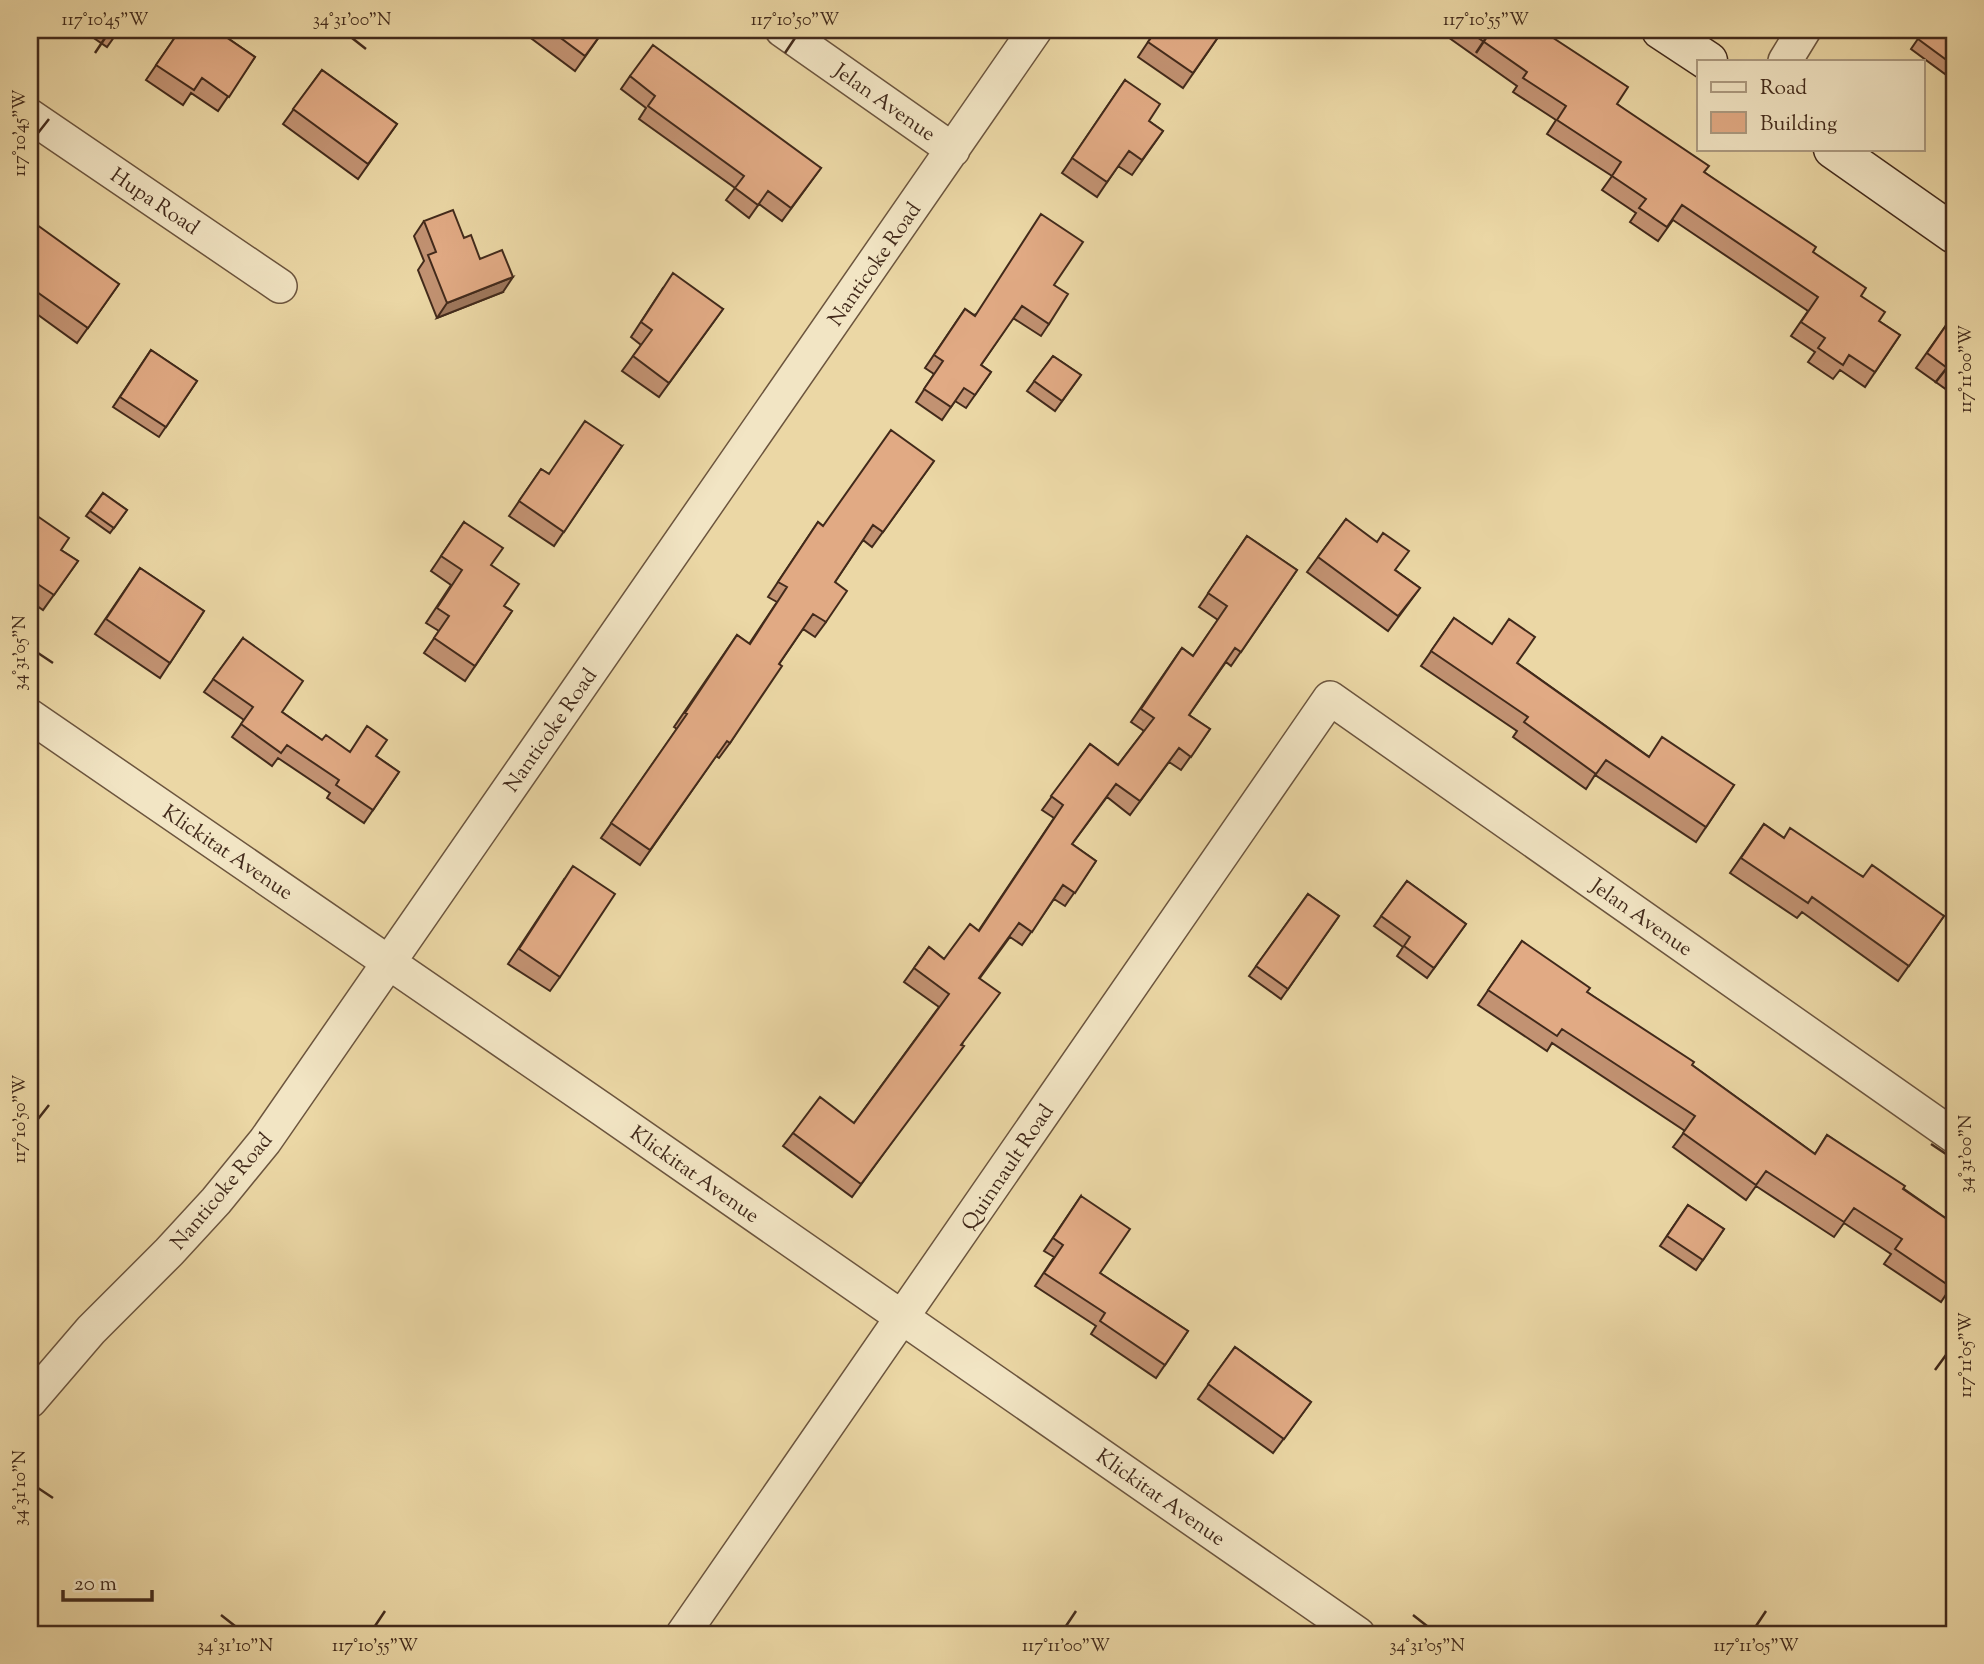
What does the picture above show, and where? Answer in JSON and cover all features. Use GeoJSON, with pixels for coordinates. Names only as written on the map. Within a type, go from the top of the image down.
{"type":"FeatureCollection","features":[{"type":"Feature","properties":{"kind":"street","name":"Jelan Avenue"},"geometry":{"type":"LineString","coordinates":[[782,30],[953,150]]}},
{"type":"Feature","properties":{"kind":"street","name":"Nanticoke Road"},"geometry":{"type":"LineString","coordinates":[[30,1401],[91,1330],[216,1201],[265,1141],[1035,30]]}},
{"type":"Feature","properties":{"kind":"street"},"geometry":{"type":"LineString","coordinates":[[1661,30],[1706,60]]}},
{"type":"Feature","properties":{"kind":"street"},"geometry":{"type":"LineString","coordinates":[[1786,60],[1804,30]]}},
{"type":"Feature","properties":{"kind":"street","name":"Hupa Road"},"geometry":{"type":"LineString","coordinates":[[30,116],[280,286]]}},
{"type":"Feature","properties":{"kind":"street"},"geometry":{"type":"LineString","coordinates":[[1834,150],[1954,234]]}},
{"type":"Feature","properties":{"kind":"street","name":"Jelan Avenue"},"geometry":{"type":"LineString","coordinates":[[1330,698],[1954,1136]]}},
{"type":"Feature","properties":{"kind":"street","name":"Quinnault Road"},"geometry":{"type":"LineString","coordinates":[[683,1634],[1330,698]]}},
{"type":"Feature","properties":{"kind":"street","name":"Klickitat Avenue"},"geometry":{"type":"LineString","coordinates":[[30,716],[1359,1634]]}},
{"type":"Feature","properties":{"kind":"building"},"geometry":{"type":"Polygon","coordinates":[[[104,30],[119,30],[114,37],[104,30]]]}},
{"type":"Feature","properties":{"kind":"building"},"geometry":{"type":"Polygon","coordinates":[[[180,30],[232,30],[226,37],[255,57],[229,97],[202,78],[194,90],[156,65],[180,30]]]}},
{"type":"Feature","properties":{"kind":"building"},"geometry":{"type":"Polygon","coordinates":[[[550,30],[604,30],[585,56],[550,30]]]}},
{"type":"Feature","properties":{"kind":"building"},"geometry":{"type":"Polygon","coordinates":[[[1157,30],[1223,30],[1193,73],[1148,42],[1157,30]]]}},
{"type":"Feature","properties":{"kind":"building"},"geometry":{"type":"Polygon","coordinates":[[[1467,30],[1541,30],[1628,87],[1617,104],[1709,166],[1704,172],[1816,247],[1813,252],[1866,288],[1861,296],[1885,312],[1879,321],[1900,335],[1875,372],[1849,355],[1843,365],[1818,348],[1825,338],[1801,322],[1818,297],[1682,205],[1667,227],[1639,208],[1646,199],[1612,176],[1621,162],[1557,120],[1566,106],[1523,78],[1527,72],[1467,30]]]}},
{"type":"Feature","properties":{"kind":"building"},"geometry":{"type":"Polygon","coordinates":[[[1924,30],[1954,30],[1952,64],[1918,39],[1924,30]]]}},
{"type":"Feature","properties":{"kind":"building"},"geometry":{"type":"Polygon","coordinates":[[[653,45],[821,168],[791,208],[768,191],[758,205],[735,188],[744,176],[648,106],[655,96],[630,76],[653,45]]]}},
{"type":"Feature","properties":{"kind":"building"},"geometry":{"type":"Polygon","coordinates":[[[322,70],[397,124],[368,164],[293,109],[322,70]]]}},
{"type":"Feature","properties":{"kind":"building"},"geometry":{"type":"Polygon","coordinates":[[[1125,80],[1160,104],[1149,121],[1163,131],[1142,160],[1129,151],[1107,182],[1072,158],[1125,80]]]}},
{"type":"Feature","properties":{"kind":"building"},"geometry":{"type":"Polygon","coordinates":[[[453,210],[464,238],[471,235],[480,259],[502,250],[513,277],[447,303],[428,255],[436,252],[424,221],[453,210]]]}},
{"type":"Feature","properties":{"kind":"building"},"geometry":{"type":"Polygon","coordinates":[[[1041,214],[1083,242],[1054,285],[1068,294],[1049,324],[1022,306],[981,365],[991,372],[975,395],[964,388],[951,407],[924,389],[943,361],[934,355],[965,309],[975,316],[1041,214]]]}},
{"type":"Feature","properties":{"kind":"building"},"geometry":{"type":"Polygon","coordinates":[[[33,222],[119,284],[88,328],[30,287],[30,227],[33,222]]]}},
{"type":"Feature","properties":{"kind":"building"},"geometry":{"type":"Polygon","coordinates":[[[673,273],[723,309],[669,383],[633,356],[652,330],[641,322],[673,273]]]}},
{"type":"Feature","properties":{"kind":"building"},"geometry":{"type":"Polygon","coordinates":[[[1954,314],[1954,373],[1927,353],[1954,314]]]}},
{"type":"Feature","properties":{"kind":"building"},"geometry":{"type":"Polygon","coordinates":[[[151,350],[197,381],[166,427],[120,397],[151,350]]]}},
{"type":"Feature","properties":{"kind":"building"},"geometry":{"type":"Polygon","coordinates":[[[1053,356],[1081,375],[1062,401],[1034,381],[1053,356]]]}},
{"type":"Feature","properties":{"kind":"building"},"geometry":{"type":"Polygon","coordinates":[[[585,421],[622,446],[564,532],[519,501],[541,469],[549,474],[585,421]]]}},
{"type":"Feature","properties":{"kind":"building"},"geometry":{"type":"Polygon","coordinates":[[[891,430],[934,461],[883,532],[873,525],[835,582],[847,591],[826,622],[813,614],[730,743],[727,741],[650,850],[611,823],[687,714],[685,713],[737,635],[750,644],[787,587],[778,582],[818,522],[823,526],[891,430]]]}},
{"type":"Feature","properties":{"kind":"building"},"geometry":{"type":"Polygon","coordinates":[[[103,493],[127,510],[114,528],[90,511],[103,493]]]}},
{"type":"Feature","properties":{"kind":"building"},"geometry":{"type":"Polygon","coordinates":[[[30,511],[69,538],[61,550],[78,561],[54,595],[30,579],[30,511]]]}},
{"type":"Feature","properties":{"kind":"building"},"geometry":{"type":"Polygon","coordinates":[[[1346,519],[1377,542],[1383,533],[1409,551],[1395,570],[1420,588],[1398,616],[1318,557],[1346,519]]]}},
{"type":"Feature","properties":{"kind":"building"},"geometry":{"type":"Polygon","coordinates":[[[464,522],[503,548],[491,565],[519,584],[504,606],[512,611],[475,666],[434,638],[449,616],[437,608],[462,570],[441,556],[464,522]]]}},
{"type":"Feature","properties":{"kind":"building"},"geometry":{"type":"Polygon","coordinates":[[[1247,536],[1297,570],[1241,652],[1235,648],[1189,715],[1210,729],[1191,757],[1179,748],[1140,801],[1116,784],[1072,844],[1096,861],[1075,893],[1063,885],[1032,932],[1019,923],[979,978],[1000,993],[861,1184],[793,1133],[820,1097],[854,1123],[949,994],[914,968],[929,947],[944,959],[970,924],[979,931],[1063,805],[1051,796],[1090,744],[1118,765],[1154,718],[1141,709],[1182,648],[1193,656],[1227,606],[1208,593],[1247,536]]]}},
{"type":"Feature","properties":{"kind":"building"},"geometry":{"type":"Polygon","coordinates":[[[140,568],[204,611],[170,663],[106,619],[140,568]]]}},
{"type":"Feature","properties":{"kind":"building"},"geometry":{"type":"Polygon","coordinates":[[[1454,618],[1492,644],[1509,619],[1535,637],[1517,663],[1649,757],[1662,737],[1734,785],[1706,827],[1606,760],[1596,774],[1524,722],[1528,717],[1431,651],[1454,618]]]}},
{"type":"Feature","properties":{"kind":"building"},"geometry":{"type":"Polygon","coordinates":[[[243,638],[303,681],[282,712],[322,740],[326,735],[350,752],[367,726],[387,740],[376,756],[399,772],[373,810],[336,785],[339,780],[287,745],[281,753],[241,724],[253,707],[213,679],[243,638]]]}},
{"type":"Feature","properties":{"kind":"building"},"geometry":{"type":"Polygon","coordinates":[[[1764,824],[1784,838],[1790,828],[1863,877],[1872,865],[1944,916],[1909,966],[1812,897],[1808,903],[1741,858],[1764,824]]]}},
{"type":"Feature","properties":{"kind":"building"},"geometry":{"type":"Polygon","coordinates":[[[573,866],[615,894],[560,977],[519,949],[573,866]]]}},
{"type":"Feature","properties":{"kind":"building"},"geometry":{"type":"Polygon","coordinates":[[[1407,881],[1466,924],[1434,968],[1404,946],[1410,937],[1381,916],[1407,881]]]}},
{"type":"Feature","properties":{"kind":"building"},"geometry":{"type":"Polygon","coordinates":[[[1308,894],[1339,916],[1288,989],[1256,966],[1308,894]]]}},
{"type":"Feature","properties":{"kind":"building"},"geometry":{"type":"Polygon","coordinates":[[[1522,941],[1590,988],[1587,992],[1694,1062],[1692,1065],[1815,1154],[1827,1135],[1905,1186],[1903,1189],[1954,1224],[1954,1282],[1951,1287],[1895,1249],[1902,1239],[1854,1208],[1844,1222],[1766,1171],[1756,1185],[1683,1133],[1695,1116],[1562,1029],[1557,1036],[1488,990],[1522,941]]]}},
{"type":"Feature","properties":{"kind":"building"},"geometry":{"type":"Polygon","coordinates":[[[1081,1196],[1130,1229],[1100,1273],[1188,1331],[1165,1365],[1100,1321],[1105,1313],[1044,1273],[1063,1245],[1053,1238],[1081,1196]]]}},
{"type":"Feature","properties":{"kind":"building"},"geometry":{"type":"Polygon","coordinates":[[[1688,1205],[1724,1229],[1703,1260],[1667,1236],[1688,1205]]]}},
{"type":"Feature","properties":{"kind":"building"},"geometry":{"type":"Polygon","coordinates":[[[1235,1347],[1311,1402],[1284,1439],[1208,1384],[1235,1347]]]}},
{"type":"Feature","properties":{"kind":"building"},"geometry":{"type":"Polygon","coordinates":[[[452,1627],[463,1634],[447,1634],[452,1627]]]}},
{"type":"Feature","properties":{"kind":"building"},"geometry":{"type":"Polygon","coordinates":[[[503,1628],[512,1634],[498,1634],[503,1628]]]}}]}
